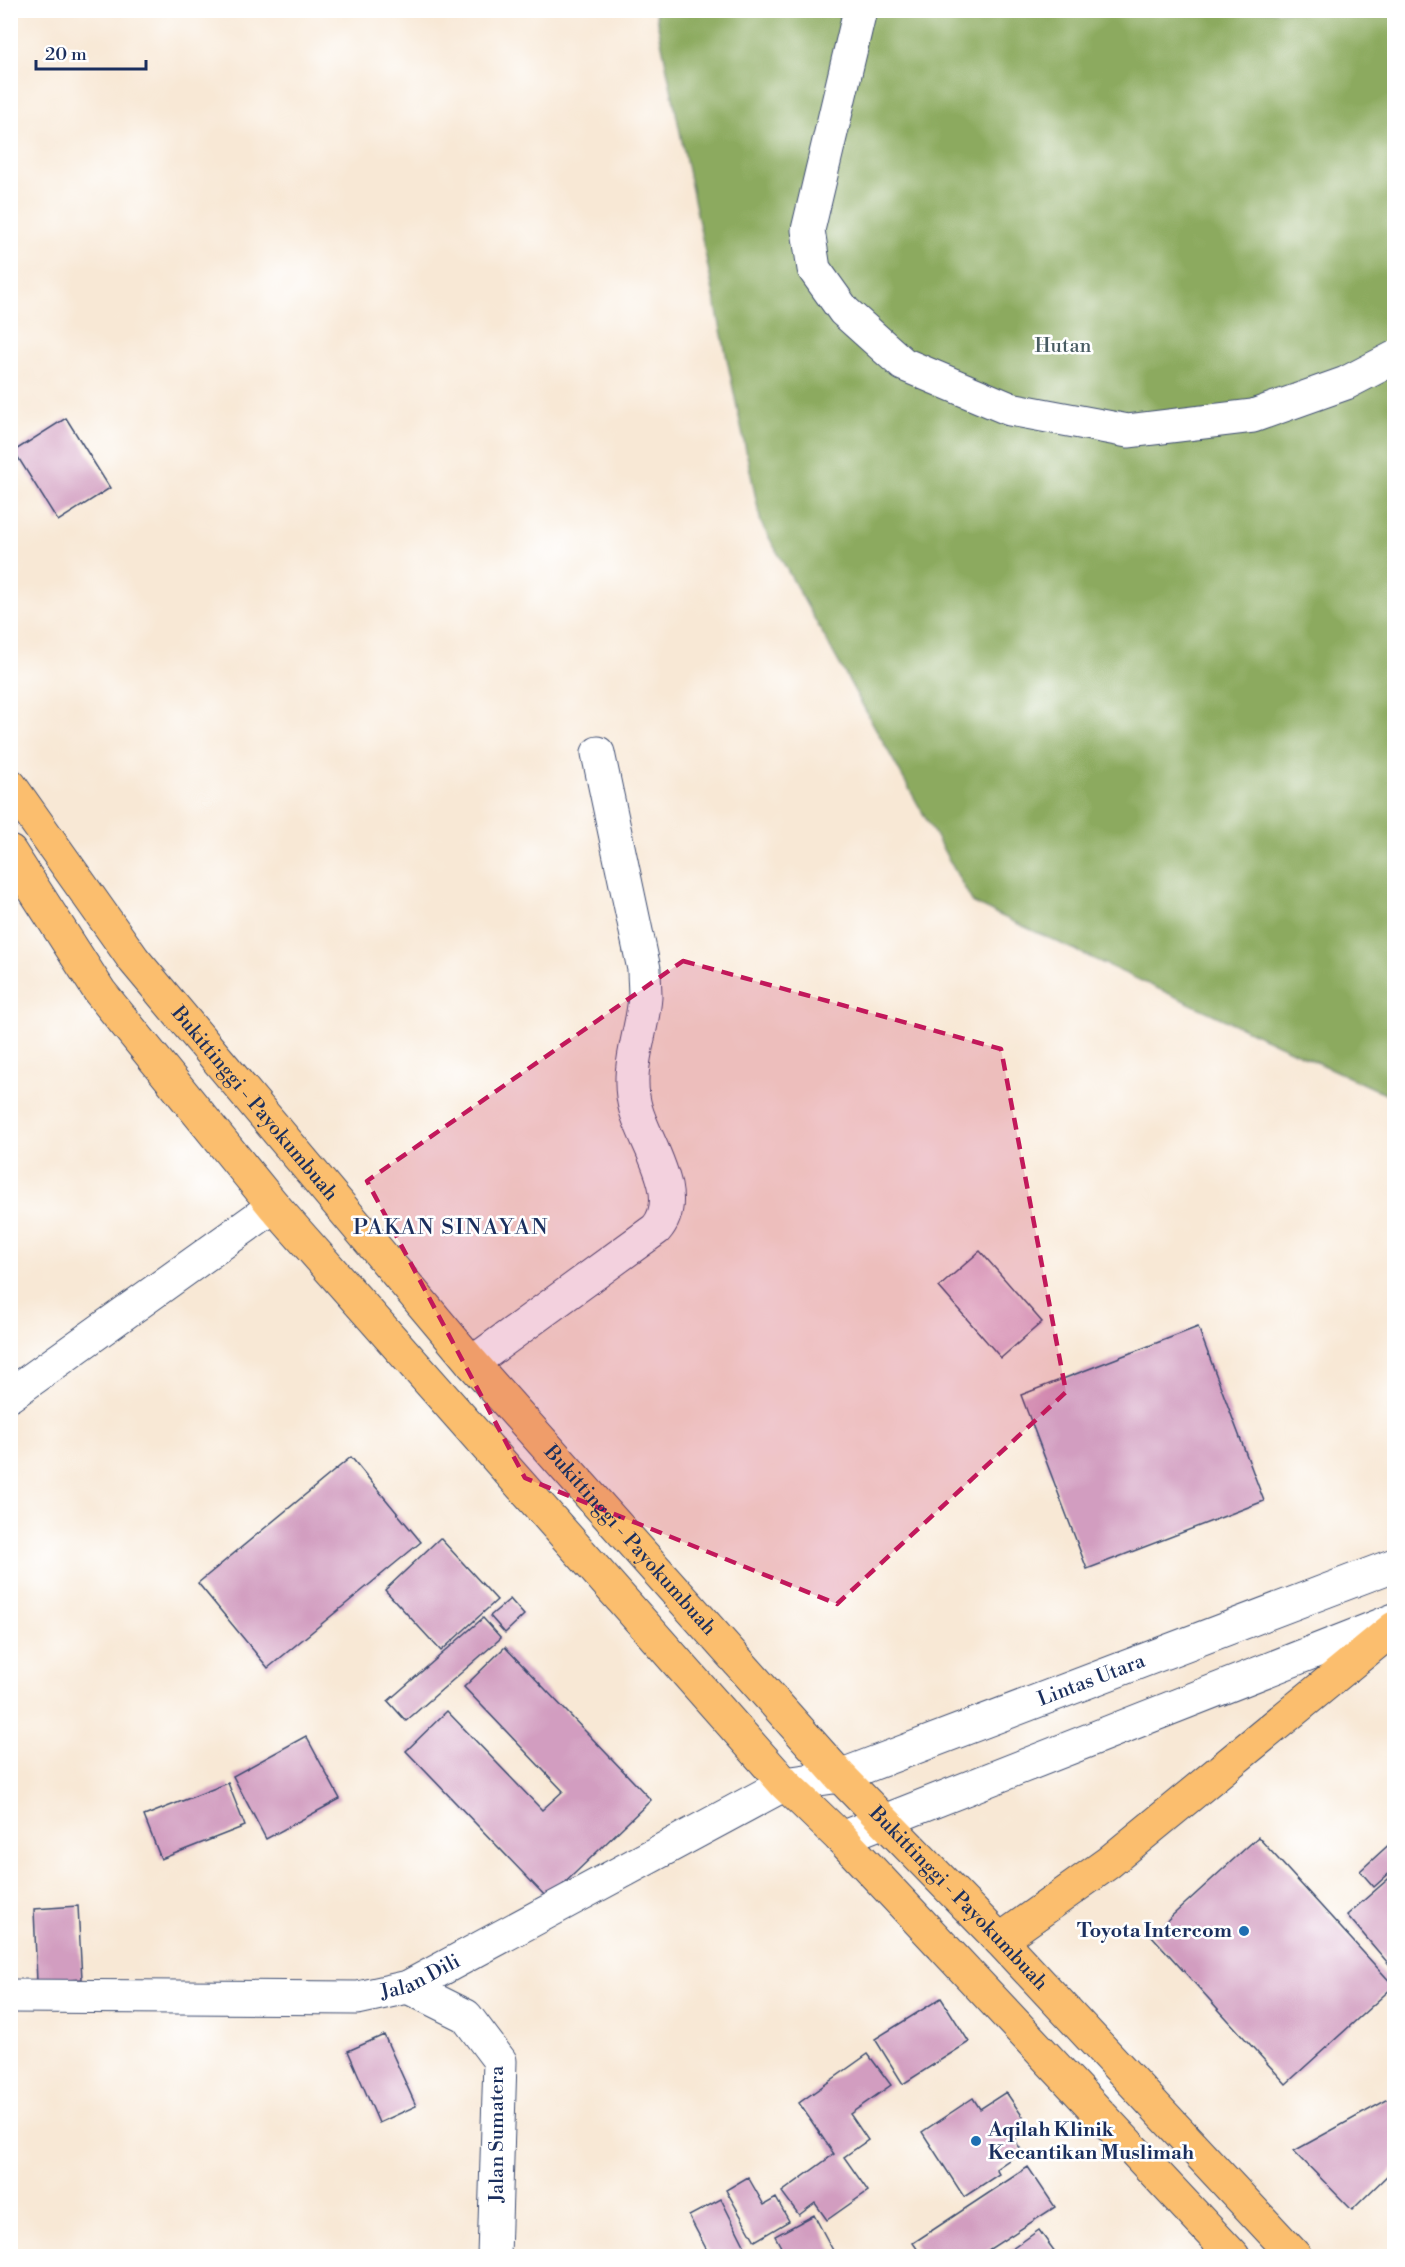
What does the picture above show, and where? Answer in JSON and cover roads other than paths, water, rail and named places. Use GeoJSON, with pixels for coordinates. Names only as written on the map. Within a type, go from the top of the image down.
{"type":"FeatureCollection","features":[{"type":"Feature","properties":{"kind":"highway","name":"Bukittinggi - Payokumbuah"},"geometry":{"type":"LineString","coordinates":[[10,785],[134,960],[472,1363],[840,1776],[1000,1940],[1295,2256]]}},
{"type":"Feature","properties":{"kind":"highway"},"geometry":{"type":"LineString","coordinates":[[10,852],[100,992],[274,1206],[784,1784],[841,1838],[1233,2256]]}},
{"type":"Feature","properties":{"kind":"highway"},"geometry":{"type":"LineString","coordinates":[[1000,1940],[1107,1863],[1395,1628]]}},
{"type":"Feature","properties":{"kind":"street"},"geometry":{"type":"LineString","coordinates":[[860,10],[808,230],[814,269],[826,286],[844,311],[903,364],[1010,409],[1128,432],[1253,416],[1346,383],[1395,358]]}},
{"type":"Feature","properties":{"kind":"street"},"geometry":{"type":"LineString","coordinates":[[472,1363],[656,1229],[665,1219],[668,1205],[665,1187],[636,1110],[631,1089],[630,1070],[645,997],[644,969],[598,753]]}},
{"type":"Feature","properties":{"kind":"street"},"geometry":{"type":"LineString","coordinates":[[10,1395],[274,1206]]}},
{"type":"Feature","properties":{"kind":"street","name":"Lintas Utara"},"geometry":{"type":"LineString","coordinates":[[784,1784],[840,1776],[1395,1566]]}},
{"type":"Feature","properties":{"kind":"street"},"geometry":{"type":"LineString","coordinates":[[841,1838],[1395,1620]]}},
{"type":"Feature","properties":{"kind":"street","name":"Jalan Dili"},"geometry":{"type":"LineString","coordinates":[[10,1996],[358,1998],[408,1987],[784,1784]]}},
{"type":"Feature","properties":{"kind":"street","name":"Jalan Sumatera"},"geometry":{"type":"LineString","coordinates":[[408,1987],[466,2016],[500,2061],[494,2256]]}},
{"type":"Feature","properties":{"kind":"place","name":"Toyota Intercom"},"geometry":{"type":"Point","coordinates":[1244,1931]}},
{"type":"Feature","properties":{"kind":"place","name":"Aqilah Klinik Kecantikan Muslimah"},"geometry":{"type":"Point","coordinates":[976,2141]}},
{"type":"Feature","properties":{"kind":"district","name":"PAKAN SINAYAN"},"geometry":{"type":"Point","coordinates":[451,1227]}},
{"type":"Feature","properties":{"kind":"park label","name":"Hutan"},"geometry":{"type":"Point","coordinates":[1063,346]}}]}
